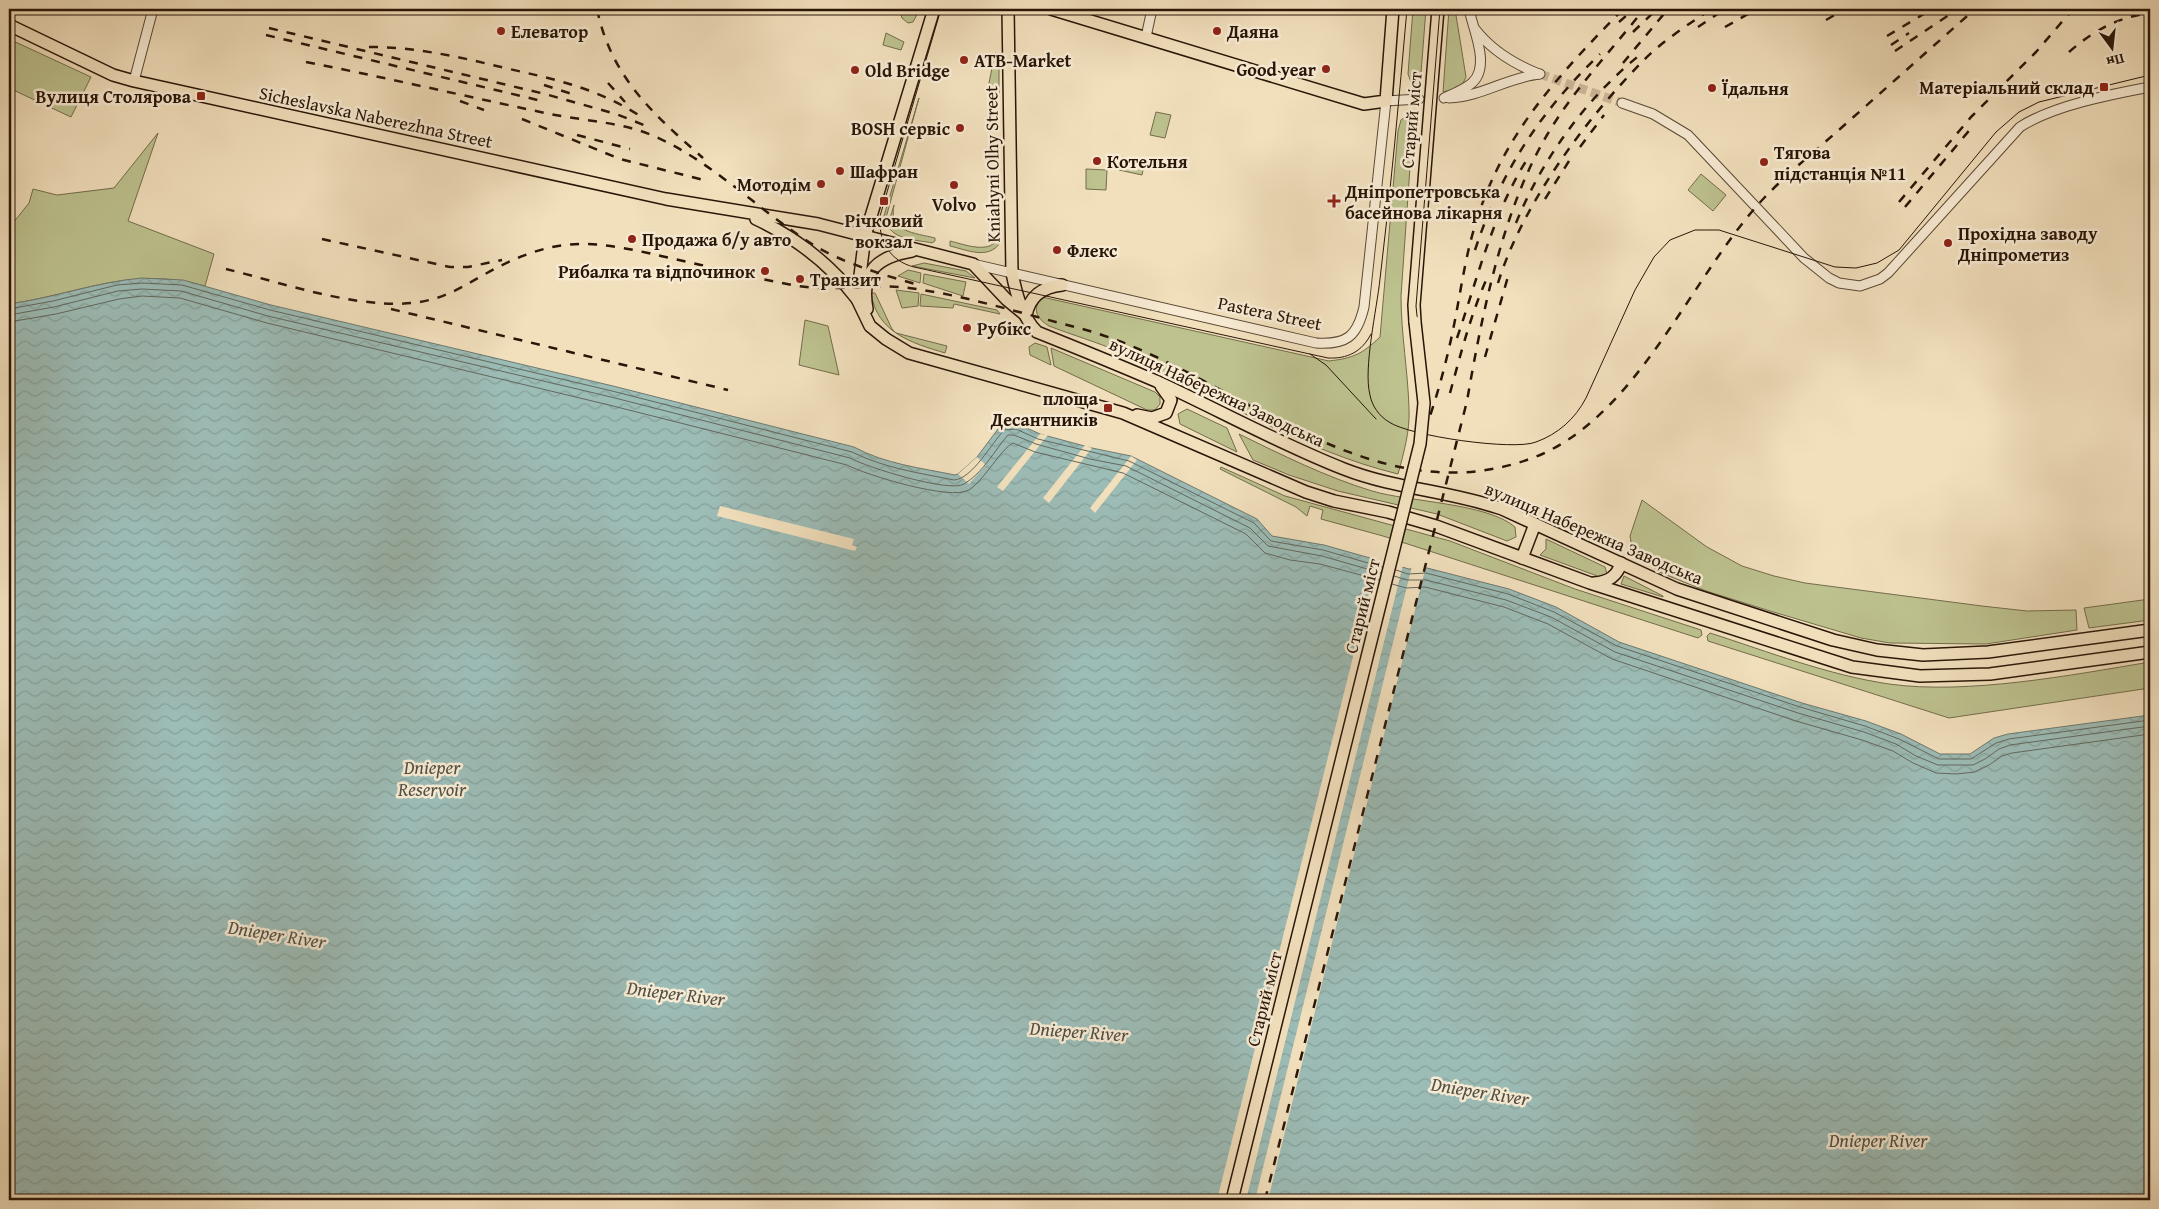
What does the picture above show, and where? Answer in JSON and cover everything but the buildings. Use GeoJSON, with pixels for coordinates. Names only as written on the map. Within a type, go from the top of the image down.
{"type":"FeatureCollection","features":[{"type":"Feature","properties":{"kind":"main road"},"geometry":{"type":"LineString","coordinates":[[857,299],[864,236],[934,9]]}},
{"type":"Feature","properties":{"kind":"main road","name":"Kniahyni Olhy Street"},"geometry":{"type":"LineString","coordinates":[[1008,9],[1012,273],[1018,297],[1026,316]]}},
{"type":"Feature","properties":{"kind":"main road"},"geometry":{"type":"LineString","coordinates":[[1051,9],[1364,104],[1386,102]]}},
{"type":"Feature","properties":{"kind":"main road","name":"Pastera Street"},"geometry":{"type":"LineString","coordinates":[[1386,102],[1393,9]]}},
{"type":"Feature","properties":{"kind":"main road","name":"Старий міст"},"geometry":{"type":"LineString","coordinates":[[1232,1200],[1420,444],[1424,403],[1414,305],[1438,9]]}},
{"type":"Feature","properties":{"kind":"main road","name":"Sicheslavska Naberezhna Street"},"geometry":{"type":"LineString","coordinates":[[9,25],[113,75],[134,81],[657,197],[746,214],[818,224],[973,264]]}},
{"type":"Feature","properties":{"kind":"main road","name":"Sicheslavska Naberezhna Street"},"geometry":{"type":"LineString","coordinates":[[746,214],[776,228],[809,250],[836,273],[857,299],[870,326]]}},
{"type":"Feature","properties":{"kind":"main road"},"geometry":{"type":"LineString","coordinates":[[913,250],[891,255],[872,270],[865,297],[870,326],[886,339],[909,353],[1047,390],[1123,413],[1306,492],[1334,501],[1388,512],[1436,526],[1590,583],[1828,661],[1896,675],[1990,674],[2150,652]]}},
{"type":"Feature","properties":{"kind":"main road"},"geometry":{"type":"LineString","coordinates":[[973,264],[1006,299],[1026,316]]}},
{"type":"Feature","properties":{"kind":"main road"},"geometry":{"type":"LineString","coordinates":[[1026,316],[1027,308],[1037,294],[1044,289],[1062,285]]}},
{"type":"Feature","properties":{"kind":"main road","name":"вулиця Набережна Заводська"},"geometry":{"type":"LineString","coordinates":[[1026,316],[1037,332],[1157,382],[1230,418],[1346,470],[1394,484],[1485,503],[1536,524],[1677,589],[1833,640],[1898,654],[1940,655],[1988,652],[2150,630]]}},
{"type":"Feature","properties":{"kind":"main road"},"geometry":{"type":"LineString","coordinates":[[1123,413],[1152,418],[1166,413],[1170,408],[1171,400],[1168,393],[1157,382]]}},
{"type":"Feature","properties":{"kind":"main road"},"geometry":{"type":"LineString","coordinates":[[1522,558],[1536,524]]}},
{"type":"Feature","properties":{"kind":"main road"},"geometry":{"type":"LineString","coordinates":[[1590,583],[1611,579],[1616,575],[1621,563]]}},
{"type":"Feature","properties":{"kind":"street"},"geometry":{"type":"LineString","coordinates":[[134,81],[153,9]]}},
{"type":"Feature","properties":{"kind":"street"},"geometry":{"type":"LineString","coordinates":[[1146,37],[1152,9]]}},
{"type":"Feature","properties":{"kind":"street"},"geometry":{"type":"LineString","coordinates":[[1469,9],[1480,61],[1478,76],[1467,87],[1444,98],[1480,93],[1522,77],[1540,74],[1506,58],[1474,28]]}},
{"type":"Feature","properties":{"kind":"street"},"geometry":{"type":"LineString","coordinates":[[1622,103],[1653,114],[1688,135],[1811,265],[1839,283],[1860,286],[1880,279],[1888,272],[2020,127],[2035,118],[2060,110],[2150,87]]}},
{"type":"Feature","properties":{"kind":"street"},"geometry":{"type":"LineString","coordinates":[[1386,102],[1419,99]]}},
{"type":"Feature","properties":{"kind":"street","name":"Pastera Street"},"geometry":{"type":"LineString","coordinates":[[973,264],[1316,343],[1332,344],[1344,341],[1354,333],[1361,321],[1364,307],[1386,102]]}},
{"type":"Feature","properties":{"kind":"green space"},"geometry":{"type":"Polygon","coordinates":[[[899,9],[920,9],[913,22],[908,23],[902,18],[899,9]]]}},
{"type":"Feature","properties":{"kind":"green space"},"geometry":{"type":"Polygon","coordinates":[[[1413,9],[1426,9],[1420,86],[1411,82],[1408,74],[1413,9]]]}},
{"type":"Feature","properties":{"kind":"green space"},"geometry":{"type":"Polygon","coordinates":[[[1449,9],[1455,9],[1466,77],[1461,87],[1443,92],[1449,9]]]}},
{"type":"Feature","properties":{"kind":"green space"},"geometry":{"type":"Polygon","coordinates":[[[886,33],[904,42],[901,50],[883,45],[886,33]]]}},
{"type":"Feature","properties":{"kind":"green space"},"geometry":{"type":"Polygon","coordinates":[[[9,39],[91,77],[71,117],[9,88],[9,39]]]}},
{"type":"Feature","properties":{"kind":"green space"},"geometry":{"type":"Polygon","coordinates":[[[995,53],[999,54],[999,95],[987,93],[995,53]]]}},
{"type":"Feature","properties":{"kind":"green space"},"geometry":{"type":"Polygon","coordinates":[[[919,98],[884,225],[884,216],[919,98]]]}},
{"type":"Feature","properties":{"kind":"green space"},"geometry":{"type":"Polygon","coordinates":[[[1414,110],[1401,296],[1409,425],[1398,474],[1361,464],[1291,436],[1120,352],[1049,326],[1038,316],[1036,309],[1042,297],[1329,361],[1351,357],[1363,351],[1380,337],[1398,131],[1401,120],[1414,110]]]}},
{"type":"Feature","properties":{"kind":"green space"},"geometry":{"type":"Polygon","coordinates":[[[1156,112],[1171,115],[1165,138],[1150,135],[1156,112]]]}},
{"type":"Feature","properties":{"kind":"green space"},"geometry":{"type":"Polygon","coordinates":[[[158,133],[128,221],[214,254],[205,286],[178,280],[129,280],[106,283],[9,304],[9,228],[29,203],[33,189],[57,195],[114,188],[158,133]]]}},
{"type":"Feature","properties":{"kind":"green space"},"geometry":{"type":"Polygon","coordinates":[[[1122,157],[1145,161],[1142,175],[1119,170],[1122,157]]]}},
{"type":"Feature","properties":{"kind":"green space"},"geometry":{"type":"Polygon","coordinates":[[[1086,169],[1107,170],[1106,190],[1086,189],[1086,169]]]}},
{"type":"Feature","properties":{"kind":"green space"},"geometry":{"type":"Polygon","coordinates":[[[1701,174],[1726,195],[1713,211],[1688,190],[1701,174]]]}},
{"type":"Feature","properties":{"kind":"green space"},"geometry":{"type":"Polygon","coordinates":[[[894,205],[893,214],[899,226],[905,230],[935,238],[935,241],[932,243],[895,234],[888,225],[894,205]]]}},
{"type":"Feature","properties":{"kind":"green space"},"geometry":{"type":"Polygon","coordinates":[[[999,216],[1000,243],[995,248],[990,251],[977,252],[950,246],[950,241],[977,247],[990,246],[998,236],[999,216]]]}},
{"type":"Feature","properties":{"kind":"green space"},"geometry":{"type":"Polygon","coordinates":[[[924,263],[966,271],[975,278],[912,266],[924,263]]]}},
{"type":"Feature","properties":{"kind":"green space"},"geometry":{"type":"Polygon","coordinates":[[[908,270],[921,273],[920,283],[898,276],[908,270]]]}},
{"type":"Feature","properties":{"kind":"green space"},"geometry":{"type":"Polygon","coordinates":[[[924,274],[966,282],[963,296],[923,283],[924,274]]]}},
{"type":"Feature","properties":{"kind":"green space"},"geometry":{"type":"Polygon","coordinates":[[[896,290],[919,293],[918,306],[902,308],[896,290]]]}},
{"type":"Feature","properties":{"kind":"green space"},"geometry":{"type":"Polygon","coordinates":[[[871,293],[875,293],[895,332],[880,318],[871,293]]]}},
{"type":"Feature","properties":{"kind":"green space"},"geometry":{"type":"Polygon","coordinates":[[[921,294],[997,310],[1000,314],[954,304],[953,308],[920,306],[921,294]]]}},
{"type":"Feature","properties":{"kind":"green space"},"geometry":{"type":"Polygon","coordinates":[[[805,320],[828,326],[839,375],[799,365],[805,320]]]}},
{"type":"Feature","properties":{"kind":"green space"},"geometry":{"type":"Polygon","coordinates":[[[896,333],[947,346],[945,353],[920,345],[896,333]]]}},
{"type":"Feature","properties":{"kind":"green space"},"geometry":{"type":"Polygon","coordinates":[[[1035,343],[1047,347],[1051,365],[1030,355],[1029,347],[1035,343]]]}},
{"type":"Feature","properties":{"kind":"green space"},"geometry":{"type":"Polygon","coordinates":[[[1051,348],[1155,392],[1160,397],[1160,404],[1155,410],[1147,410],[1054,366],[1051,348]]]}},
{"type":"Feature","properties":{"kind":"green space"},"geometry":{"type":"Polygon","coordinates":[[[1187,409],[1227,428],[1237,452],[1180,424],[1178,414],[1187,409]]]}},
{"type":"Feature","properties":{"kind":"green space"},"geometry":{"type":"Polygon","coordinates":[[[1239,434],[1288,458],[1372,491],[1486,513],[1502,519],[1515,527],[1516,537],[1507,541],[1437,514],[1338,491],[1289,475],[1253,460],[1239,434]]]}},
{"type":"Feature","properties":{"kind":"green space"},"geometry":{"type":"Polygon","coordinates":[[[1221,467],[1285,496],[1450,541],[1575,589],[1701,630],[1702,635],[1698,638],[1383,536],[1321,519],[1323,510],[1310,506],[1307,516],[1296,507],[1220,469],[1221,467]]]}},
{"type":"Feature","properties":{"kind":"green space"},"geometry":{"type":"Polygon","coordinates":[[[1642,500],[1707,547],[1742,566],[1774,576],[1805,583],[1982,606],[2027,611],[2076,610],[2077,630],[1986,644],[1890,643],[1861,638],[1770,611],[1706,591],[1659,572],[1640,556],[1632,547],[1630,536],[1642,500]]]}},
{"type":"Feature","properties":{"kind":"green space"},"geometry":{"type":"Polygon","coordinates":[[[1546,539],[1605,567],[1607,574],[1600,577],[1540,555],[1546,549],[1546,539]]]}},
{"type":"Feature","properties":{"kind":"green space"},"geometry":{"type":"Polygon","coordinates":[[[1624,576],[1663,596],[1663,597],[1621,584],[1624,576]]]}},
{"type":"Feature","properties":{"kind":"green space"},"geometry":{"type":"Polygon","coordinates":[[[2150,599],[2150,620],[2089,628],[2084,608],[2150,599]]]}},
{"type":"Feature","properties":{"kind":"green space"},"geometry":{"type":"Polygon","coordinates":[[[1710,633],[1821,669],[1889,684],[1919,687],[1985,685],[2054,678],[2150,662],[2150,688],[1949,718],[1708,641],[1707,636],[1710,633]]]}},
{"type":"Feature","properties":{"kind":"water","name":"Dnieper Reservoir"},"geometry":{"type":"Polygon","coordinates":[[[142,278],[183,280],[271,305],[613,386],[854,447],[878,458],[903,465],[955,475],[977,457],[1001,425],[1018,424],[1040,434],[1131,456],[1257,519],[1272,536],[1324,545],[1409,569],[1427,568],[1509,589],[1556,607],[1619,642],[1802,703],[1866,721],[1901,734],[1940,754],[1970,754],[1994,738],[2008,734],[2150,715],[2150,1200],[9,1200],[9,304],[108,283],[142,278]]]}},
{"type":"Feature","properties":{"kind":"pier"},"geometry":{"type":"Polygon","coordinates":[[[1040,434],[1048,435],[1003,491],[997,487],[1040,434]]]}},
{"type":"Feature","properties":{"kind":"pier"},"geometry":{"type":"Polygon","coordinates":[[[1085,445],[1092,448],[1049,503],[1043,498],[1085,445]]]}},
{"type":"Feature","properties":{"kind":"pier"},"geometry":{"type":"Polygon","coordinates":[[[1131,456],[1137,460],[1095,513],[1090,508],[1131,456]]]}},
{"type":"Feature","properties":{"kind":"pier"},"geometry":{"type":"Polygon","coordinates":[[[977,457],[986,465],[969,484],[958,474],[977,457]]]}},
{"type":"Feature","properties":{"kind":"pier"},"geometry":{"type":"Polygon","coordinates":[[[720,506],[854,539],[852,545],[857,547],[855,551],[717,516],[720,506]]]}},
{"type":"Feature","properties":{"kind":"pier"},"geometry":{"type":"Polygon","coordinates":[[[1378,557],[1403,565],[1246,1200],[1217,1200],[1378,557]]]}},
{"type":"Feature","properties":{"kind":"pier"},"geometry":{"type":"Polygon","coordinates":[[[1412,566],[1426,566],[1268,1200],[1255,1200],[1412,566]]]}},
{"type":"Feature","properties":{"kind":"tunnel"},"geometry":{"type":"LineString","coordinates":[[1540,74],[1622,103]]}},
{"type":"Feature","properties":{"kind":"tram line"},"geometry":{"type":"LineString","coordinates":[[941,9],[880,216],[881,234],[884,242],[887,249],[898,260],[914,267],[1328,358],[1348,356],[1358,350],[1371,334]]}},
{"type":"Feature","properties":{"kind":"tram line"},"geometry":{"type":"LineString","coordinates":[[1407,9],[1388,212],[1369,355],[1368,384],[1370,395],[1372,403],[1379,414],[1385,420],[1400,427],[1438,437],[1507,445],[1524,444],[1544,439],[1559,430],[1577,413],[1586,398],[1635,290],[1654,257],[1670,240],[1695,230],[1719,230],[1835,267],[1856,268],[1877,263],[1899,250],[1996,132],[2019,112],[2039,102],[2150,75]]}},
{"type":"Feature","properties":{"kind":"tram line"},"geometry":{"type":"LineString","coordinates":[[1234,1200],[1426,427],[1426,403],[1416,306],[1440,9]]}},
{"type":"Feature","properties":{"kind":"tram line"},"geometry":{"type":"LineString","coordinates":[[1310,354],[1326,365],[1376,419]]}},
{"type":"Feature","properties":{"kind":"railway"},"geometry":{"type":"LineString","coordinates":[[597,9],[612,55],[636,92],[667,126],[703,158]]}},
{"type":"Feature","properties":{"kind":"railway"},"geometry":{"type":"LineString","coordinates":[[1232,1200],[1422,439],[1446,360],[1472,236],[1483,201],[1497,169],[1513,140],[1532,112],[1574,60],[1623,9]]}},
{"type":"Feature","properties":{"kind":"railway"},"geometry":{"type":"LineString","coordinates":[[1619,22],[1634,9]]}},
{"type":"Feature","properties":{"kind":"railway"},"geometry":{"type":"LineString","coordinates":[[1265,1200],[1467,401],[1487,299],[1506,230],[1531,165],[1547,135],[1581,86],[1644,9]]}},
{"type":"Feature","properties":{"kind":"railway"},"geometry":{"type":"LineString","coordinates":[[1633,32],[1657,9]]}},
{"type":"Feature","properties":{"kind":"railway"},"geometry":{"type":"LineString","coordinates":[[1623,63],[1668,9]]}},
{"type":"Feature","properties":{"kind":"railway"},"geometry":{"type":"LineString","coordinates":[[1498,283],[1509,253],[1539,194],[1578,137],[1620,85],[1650,54],[1711,9]]}},
{"type":"Feature","properties":{"kind":"railway"},"geometry":{"type":"LineString","coordinates":[[1698,27],[1725,9]]}},
{"type":"Feature","properties":{"kind":"railway"},"geometry":{"type":"LineString","coordinates":[[1725,27],[1757,9]]}},
{"type":"Feature","properties":{"kind":"railway"},"geometry":{"type":"LineString","coordinates":[[1826,20],[1845,9]]}},
{"type":"Feature","properties":{"kind":"railway"},"geometry":{"type":"LineString","coordinates":[[1887,36],[1932,9]]}},
{"type":"Feature","properties":{"kind":"railway"},"geometry":{"type":"LineString","coordinates":[[1895,51],[1958,9]]}},
{"type":"Feature","properties":{"kind":"railway"},"geometry":{"type":"LineString","coordinates":[[226,269],[329,296],[357,301],[410,303],[433,299],[447,294],[498,267],[532,252],[556,246],[592,244],[612,246],[747,276],[812,288],[881,286],[930,291],[1075,327],[1132,346],[1188,372],[1299,431],[1356,454],[1413,469],[1473,472],[1535,457],[1572,437],[1604,410],[1634,377],[1738,229],[1765,197],[1975,9]]}},
{"type":"Feature","properties":{"kind":"railway"},"geometry":{"type":"LineString","coordinates":[[1899,202],[1971,117],[2036,52],[2073,9]]}},
{"type":"Feature","properties":{"kind":"railway"},"geometry":{"type":"LineString","coordinates":[[2069,52],[2097,31],[2107,26],[2127,18],[2150,13]]}},
{"type":"Feature","properties":{"kind":"railway"},"geometry":{"type":"LineString","coordinates":[[269,28],[545,94],[616,114],[649,127]]}},
{"type":"Feature","properties":{"kind":"railway"},"geometry":{"type":"LineString","coordinates":[[1891,45],[1909,33]]}},
{"type":"Feature","properties":{"kind":"railway"},"geometry":{"type":"LineString","coordinates":[[266,35],[546,102]]}},
{"type":"Feature","properties":{"kind":"railway"},"geometry":{"type":"LineString","coordinates":[[369,47],[438,53],[541,76],[591,91],[624,106],[640,116]]}},
{"type":"Feature","properties":{"kind":"railway"},"geometry":{"type":"LineString","coordinates":[[1475,250],[1497,194],[1525,144],[1559,98],[1600,54]]}},
{"type":"Feature","properties":{"kind":"railway"},"geometry":{"type":"LineString","coordinates":[[1516,223],[1539,176],[1568,131],[1602,90],[1641,54]]}},
{"type":"Feature","properties":{"kind":"railway"},"geometry":{"type":"LineString","coordinates":[[306,62],[550,114],[642,131],[696,159],[792,231],[824,251],[862,267],[915,284]]}},
{"type":"Feature","properties":{"kind":"railway"},"geometry":{"type":"LineString","coordinates":[[608,83],[625,102]]}},
{"type":"Feature","properties":{"kind":"railway"},"geometry":{"type":"LineString","coordinates":[[544,85],[578,96]]}},
{"type":"Feature","properties":{"kind":"railway"},"geometry":{"type":"LineString","coordinates":[[460,101],[484,110]]}},
{"type":"Feature","properties":{"kind":"railway"},"geometry":{"type":"LineString","coordinates":[[1580,147],[1604,115]]}},
{"type":"Feature","properties":{"kind":"railway"},"geometry":{"type":"LineString","coordinates":[[522,119],[620,159],[708,181]]}},
{"type":"Feature","properties":{"kind":"railway"},"geometry":{"type":"LineString","coordinates":[[1905,207],[1973,126]]}},
{"type":"Feature","properties":{"kind":"railway"},"geometry":{"type":"LineString","coordinates":[[577,135],[630,149]]}},
{"type":"Feature","properties":{"kind":"railway"},"geometry":{"type":"LineString","coordinates":[[1457,338],[1488,244],[1506,198],[1530,155]]}},
{"type":"Feature","properties":{"kind":"railway"},"geometry":{"type":"LineString","coordinates":[[1545,199],[1569,161]]}},
{"type":"Feature","properties":{"kind":"railway"},"geometry":{"type":"LineString","coordinates":[[322,239],[450,267],[468,267],[502,260]]}},
{"type":"Feature","properties":{"kind":"railway"},"geometry":{"type":"LineString","coordinates":[[1485,357],[1509,273]]}},
{"type":"Feature","properties":{"kind":"railway"},"geometry":{"type":"LineString","coordinates":[[1450,393],[1471,319],[1488,276]]}},
{"type":"Feature","properties":{"kind":"railway"},"geometry":{"type":"LineString","coordinates":[[391,309],[728,390]]}},
{"type":"Feature","properties":{"kind":"place","name":"Елеватор"},"geometry":{"type":"Point","coordinates":[501,31]}},
{"type":"Feature","properties":{"kind":"place","name":"Даяна"},"geometry":{"type":"Point","coordinates":[1217,31]}},
{"type":"Feature","properties":{"kind":"place","name":"ATB-Market"},"geometry":{"type":"Point","coordinates":[964,60]}},
{"type":"Feature","properties":{"kind":"place","name":"Good year"},"geometry":{"type":"Point","coordinates":[1326,69]}},
{"type":"Feature","properties":{"kind":"place","name":"Old Bridge"},"geometry":{"type":"Point","coordinates":[855,70]}},
{"type":"Feature","properties":{"kind":"place","name":"Матеріальний склад"},"geometry":{"type":"Point","coordinates":[2104,87]}},
{"type":"Feature","properties":{"kind":"place","name":"Їдальня"},"geometry":{"type":"Point","coordinates":[1712,88]}},
{"type":"Feature","properties":{"kind":"place","name":"Вулиця Столярова"},"geometry":{"type":"Point","coordinates":[201,96]}},
{"type":"Feature","properties":{"kind":"place","name":"BOSH сервіс"},"geometry":{"type":"Point","coordinates":[960,128]}},
{"type":"Feature","properties":{"kind":"place","name":"Котельня"},"geometry":{"type":"Point","coordinates":[1097,161]}},
{"type":"Feature","properties":{"kind":"place","name":"Тягова пiдстанцiя №11"},"geometry":{"type":"Point","coordinates":[1764,162]}},
{"type":"Feature","properties":{"kind":"place","name":"Шафран"},"geometry":{"type":"Point","coordinates":[840,171]}},
{"type":"Feature","properties":{"kind":"place","name":"Мотодім"},"geometry":{"type":"Point","coordinates":[821,184]}},
{"type":"Feature","properties":{"kind":"place","name":"Volvo"},"geometry":{"type":"Point","coordinates":[954,185]}},
{"type":"Feature","properties":{"kind":"place","name":"Річковий вокзал"},"geometry":{"type":"Point","coordinates":[884,201]}},
{"type":"Feature","properties":{"kind":"place","name":"Дніпропетровська басейнова лікарня"},"geometry":{"type":"Point","coordinates":[1334,201]}},
{"type":"Feature","properties":{"kind":"place","name":"Продажа б/у авто"},"geometry":{"type":"Point","coordinates":[632,239]}},
{"type":"Feature","properties":{"kind":"place","name":"Прохідна заводу Дніпрометиз"},"geometry":{"type":"Point","coordinates":[1948,243]}},
{"type":"Feature","properties":{"kind":"place","name":"Флекс"},"geometry":{"type":"Point","coordinates":[1057,250]}},
{"type":"Feature","properties":{"kind":"place","name":"Рибалка та відпочинок"},"geometry":{"type":"Point","coordinates":[765,271]}},
{"type":"Feature","properties":{"kind":"place","name":"Транзит"},"geometry":{"type":"Point","coordinates":[800,279]}},
{"type":"Feature","properties":{"kind":"place","name":"Рубікс"},"geometry":{"type":"Point","coordinates":[967,328]}},
{"type":"Feature","properties":{"kind":"place","name":"площа Десантників"},"geometry":{"type":"Point","coordinates":[1108,408]}},
{"type":"Feature","properties":{"kind":"water label","name":"Dnieper River"},"geometry":{"type":"Point","coordinates":[277,934]}},
{"type":"Feature","properties":{"kind":"water label","name":"Dnieper River"},"geometry":{"type":"Point","coordinates":[676,993]}},
{"type":"Feature","properties":{"kind":"water label","name":"Dnieper River"},"geometry":{"type":"Point","coordinates":[1079,1031]}},
{"type":"Feature","properties":{"kind":"water label","name":"Dnieper River"},"geometry":{"type":"Point","coordinates":[1480,1091]}},
{"type":"Feature","properties":{"kind":"water label","name":"Dnieper River"},"geometry":{"type":"Point","coordinates":[1878,1140]}}]}
